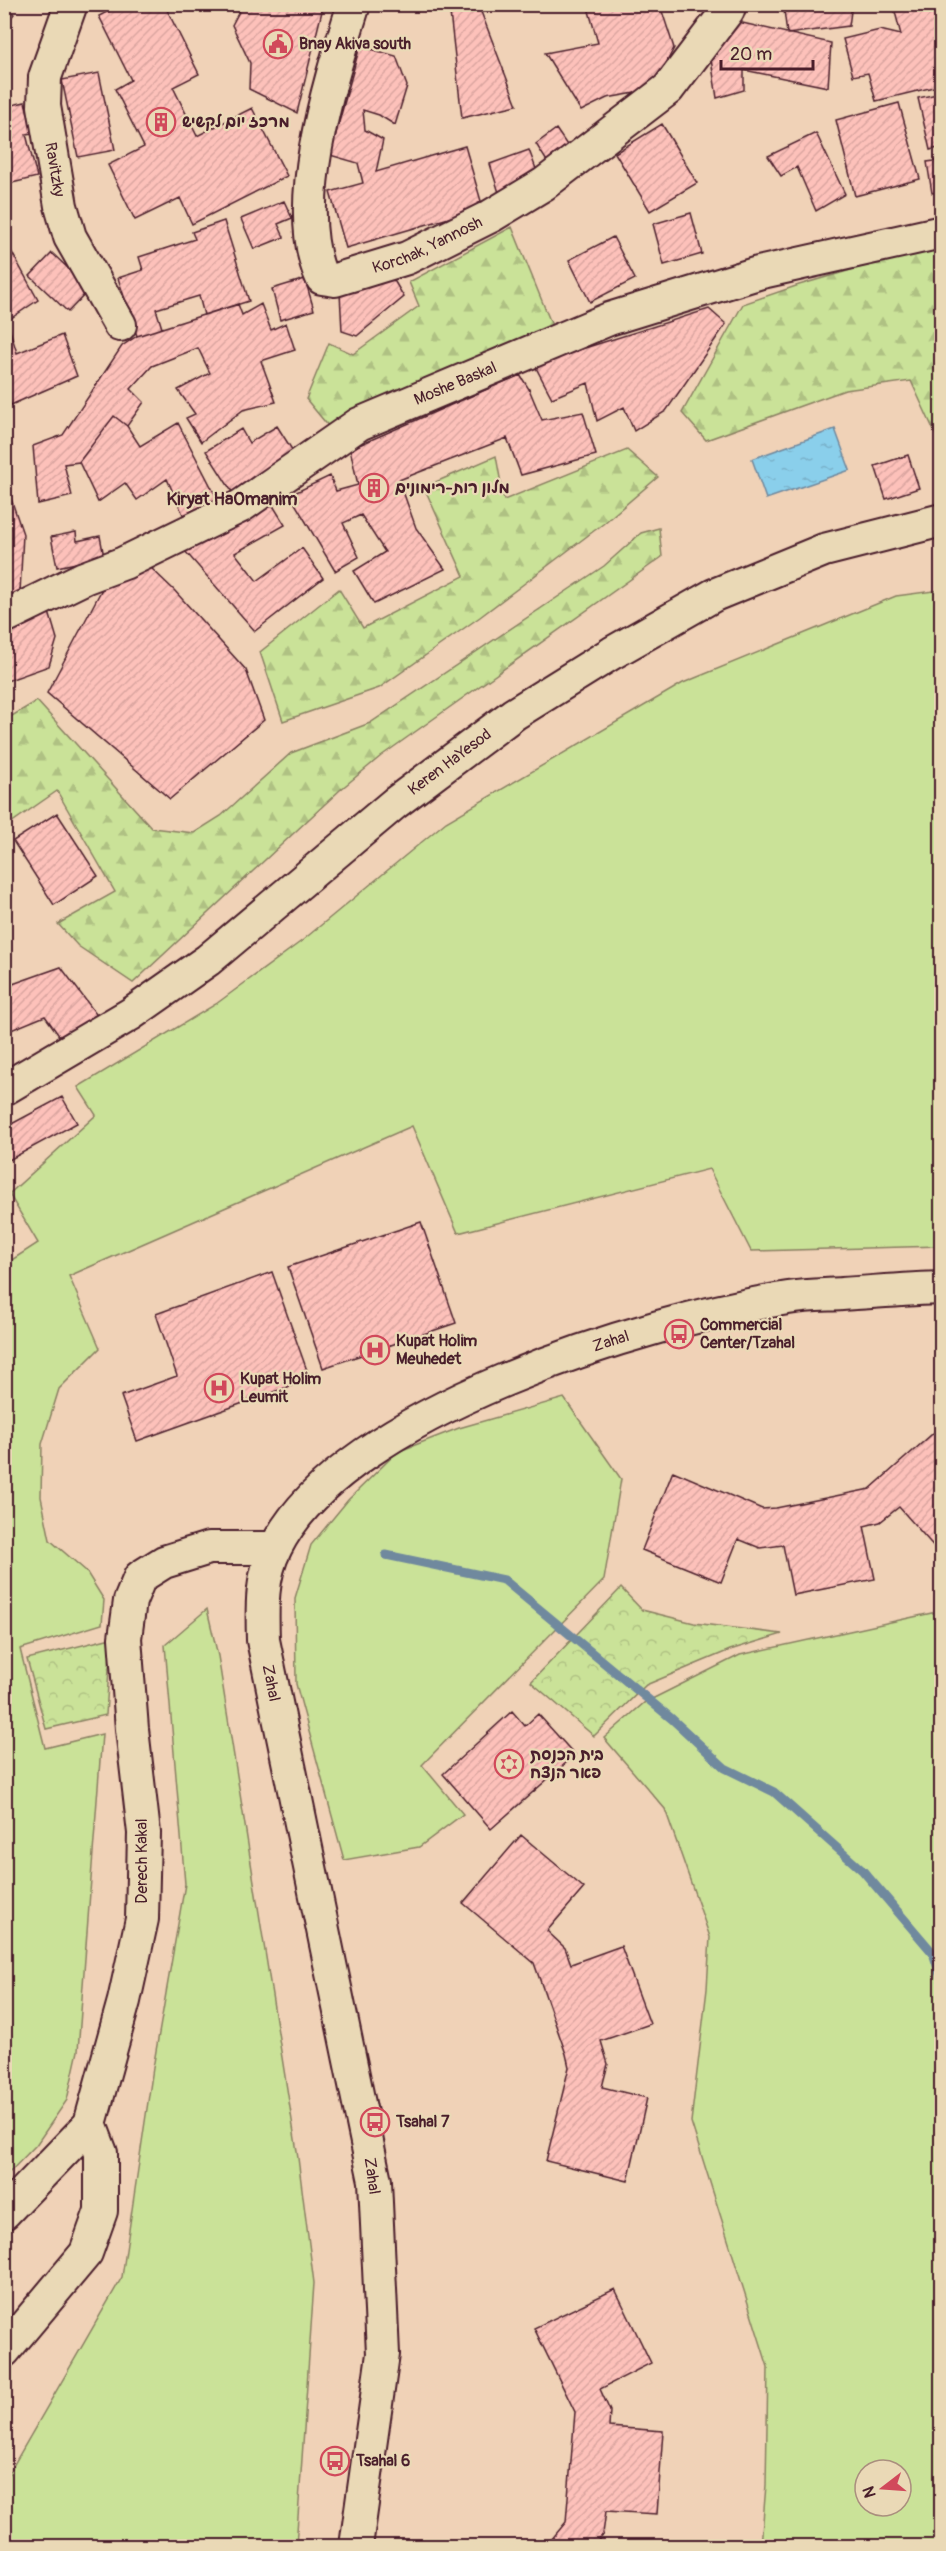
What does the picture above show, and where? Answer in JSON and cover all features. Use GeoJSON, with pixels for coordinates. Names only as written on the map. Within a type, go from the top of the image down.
{"type":"FeatureCollection","features":[{"type":"Feature","properties":{"kind":"street","name":"Ravitzky"},"geometry":{"type":"LineString","coordinates":[[71,4],[45,77],[44,106],[60,206],[70,237],[120,325]]}},
{"type":"Feature","properties":{"kind":"street","name":"Korchak, Yannosh"},"geometry":{"type":"LineString","coordinates":[[354,4],[334,69],[309,195],[315,261],[322,278],[335,280],[406,258],[491,216],[544,184],[668,89],[728,10],[730,4]]}},
{"type":"Feature","properties":{"kind":"street","name":"Moshe Baskal"},"geometry":{"type":"LineString","coordinates":[[4,617],[84,578],[124,563],[241,506],[359,424],[609,319],[758,273],[942,232]]}},
{"type":"Feature","properties":{"kind":"street","name":"Keren HaYesod"},"geometry":{"type":"LineString","coordinates":[[4,1089],[131,1014],[208,960],[395,803],[514,714],[612,653],[714,595],[824,550],[942,520]]}},
{"type":"Feature","properties":{"kind":"street","name":"Zahal"},"geometry":{"type":"LineString","coordinates":[[356,2547],[383,2354],[375,2181],[263,1640],[262,1592],[275,1548],[303,1507],[344,1469],[392,1436],[446,1407],[548,1362],[655,1328],[789,1298],[942,1288]]}},
{"type":"Feature","properties":{"kind":"street","name":"Derech Kakal"},"geometry":{"type":"LineString","coordinates":[[4,2213],[90,2124],[124,2001],[142,1919],[144,1833],[132,1730],[125,1638],[130,1601],[140,1577],[164,1562],[209,1548],[275,1548]]}},
{"type":"Feature","properties":{"kind":"street"},"geometry":{"type":"LineString","coordinates":[[4,2351],[86,2253],[101,2211],[101,2153],[90,2124]]}},
{"type":"Feature","properties":{"kind":"green space"},"geometry":{"type":"Polygon","coordinates":[[[512,227],[555,333],[330,428],[306,399],[329,343],[353,354],[419,306],[409,282],[512,227]]]}},
{"type":"Feature","properties":{"kind":"green space"},"geometry":{"type":"Polygon","coordinates":[[[941,244],[941,446],[911,381],[845,390],[706,440],[682,413],[743,304],[799,285],[941,244]]]}},
{"type":"Feature","properties":{"kind":"green space"},"geometry":{"type":"Polygon","coordinates":[[[627,450],[658,477],[603,524],[480,617],[379,688],[283,721],[260,652],[339,589],[363,628],[464,576],[424,487],[496,456],[504,500],[627,450]]]}},
{"type":"Feature","properties":{"kind":"green space"},"geometry":{"type":"Polygon","coordinates":[[[659,528],[662,557],[381,756],[340,790],[133,983],[78,946],[58,924],[115,892],[57,791],[5,827],[4,741],[10,717],[37,701],[152,828],[194,833],[221,816],[291,753],[370,723],[604,566],[641,533],[659,528]]]}},
{"type":"Feature","properties":{"kind":"green space"},"geometry":{"type":"Polygon","coordinates":[[[941,590],[941,1246],[751,1251],[709,1169],[458,1233],[412,1126],[69,1276],[100,1348],[59,1389],[42,1444],[41,1497],[50,1540],[86,1571],[104,1600],[102,1624],[20,1649],[45,1748],[102,1734],[78,2051],[67,2100],[36,2145],[5,2177],[4,1265],[38,1243],[9,1194],[96,1115],[78,1087],[216,1004],[303,940],[446,822],[683,683],[896,596],[941,590]]]}},
{"type":"Feature","properties":{"kind":"green space"},"geometry":{"type":"Polygon","coordinates":[[[564,1398],[621,1479],[604,1580],[422,1765],[463,1814],[419,1847],[344,1860],[296,1684],[295,1598],[311,1545],[348,1500],[397,1452],[459,1428],[564,1398]]]}},
{"type":"Feature","properties":{"kind":"green space"},"geometry":{"type":"Polygon","coordinates":[[[621,1588],[642,1610],[694,1623],[782,1634],[730,1650],[646,1685],[594,1736],[531,1682],[621,1588]]]}},
{"type":"Feature","properties":{"kind":"green space"},"geometry":{"type":"Polygon","coordinates":[[[207,1609],[218,1656],[298,2158],[314,2283],[296,2546],[5,2546],[5,2480],[122,2277],[153,2068],[185,1884],[165,1645],[207,1609]]]}},
{"type":"Feature","properties":{"kind":"green space"},"geometry":{"type":"Polygon","coordinates":[[[941,1611],[941,2546],[761,2546],[766,2485],[768,2367],[691,2122],[707,1989],[710,1937],[665,1809],[604,1738],[644,1703],[740,1655],[941,1611]]]}},
{"type":"Feature","properties":{"kind":"green space"},"geometry":{"type":"Polygon","coordinates":[[[111,1638],[106,1715],[46,1729],[27,1659],[111,1638]]]}},
{"type":"Feature","properties":{"kind":"water"},"geometry":{"type":"Polygon","coordinates":[[[835,429],[850,470],[766,499],[752,459],[835,429]]]}},
{"type":"Feature","properties":{"kind":"building","name":"מרכז יום לקשיש"},"geometry":{"type":"Polygon","coordinates":[[[122,4],[164,4],[199,74],[173,87],[197,136],[252,108],[287,176],[192,224],[180,198],[135,220],[108,165],[144,147],[115,89],[131,80],[99,16],[122,4]]]}},
{"type":"Feature","properties":{"kind":"building","name":"Bnay Akiva south"},"geometry":{"type":"Polygon","coordinates":[[[243,4],[319,4],[323,7],[297,113],[249,89],[250,63],[232,25],[243,4]]]}},
{"type":"Feature","properties":{"kind":"building"},"geometry":{"type":"Polygon","coordinates":[[[449,4],[478,4],[517,105],[462,118],[449,4]]]}},
{"type":"Feature","properties":{"kind":"building"},"geometry":{"type":"Polygon","coordinates":[[[587,4],[658,4],[674,48],[652,90],[607,98],[581,111],[545,53],[598,43],[587,4]]]}},
{"type":"Feature","properties":{"kind":"building"},"geometry":{"type":"Polygon","coordinates":[[[761,4],[852,4],[849,26],[787,34],[784,10],[761,4]]]}},
{"type":"Feature","properties":{"kind":"building"},"geometry":{"type":"Polygon","coordinates":[[[893,4],[942,4],[942,85],[876,101],[868,73],[853,76],[843,39],[880,30],[901,35],[893,4]]]}},
{"type":"Feature","properties":{"kind":"building"},"geometry":{"type":"Polygon","coordinates":[[[4,6],[14,14],[4,25],[4,6]]]}},
{"type":"Feature","properties":{"kind":"building"},"geometry":{"type":"Polygon","coordinates":[[[738,22],[831,43],[828,87],[744,70],[744,90],[717,98],[709,46],[738,22]]]}},
{"type":"Feature","properties":{"kind":"building"},"geometry":{"type":"Polygon","coordinates":[[[360,46],[396,56],[407,86],[395,125],[379,115],[363,110],[365,130],[383,140],[376,172],[465,146],[483,208],[346,248],[330,192],[363,183],[358,163],[330,155],[360,46]]]}},
{"type":"Feature","properties":{"kind":"building"},"geometry":{"type":"Polygon","coordinates":[[[99,73],[115,150],[78,157],[62,80],[99,73]]]}},
{"type":"Feature","properties":{"kind":"building"},"geometry":{"type":"Polygon","coordinates":[[[942,93],[942,147],[930,150],[918,98],[942,93]]]}},
{"type":"Feature","properties":{"kind":"building"},"geometry":{"type":"Polygon","coordinates":[[[25,102],[33,133],[26,134],[37,177],[4,185],[4,107],[25,102]]]}},
{"type":"Feature","properties":{"kind":"building"},"geometry":{"type":"Polygon","coordinates":[[[899,103],[920,179],[855,196],[836,120],[899,103]]]}},
{"type":"Feature","properties":{"kind":"building"},"geometry":{"type":"Polygon","coordinates":[[[662,124],[697,183],[650,211],[615,153],[662,124]]]}},
{"type":"Feature","properties":{"kind":"building"},"geometry":{"type":"Polygon","coordinates":[[[556,129],[569,148],[548,163],[536,144],[556,129]]]}},
{"type":"Feature","properties":{"kind":"building"},"geometry":{"type":"Polygon","coordinates":[[[816,133],[845,194],[816,211],[797,167],[781,176],[768,156],[816,133]]]}},
{"type":"Feature","properties":{"kind":"building"},"geometry":{"type":"Polygon","coordinates":[[[529,150],[539,177],[500,196],[490,164],[529,150]]]}},
{"type":"Feature","properties":{"kind":"building"},"geometry":{"type":"Polygon","coordinates":[[[942,160],[942,192],[932,193],[927,162],[942,160]]]}},
{"type":"Feature","properties":{"kind":"building"},"geometry":{"type":"Polygon","coordinates":[[[284,201],[292,218],[278,224],[284,237],[254,249],[241,219],[284,201]]]}},
{"type":"Feature","properties":{"kind":"building"},"geometry":{"type":"Polygon","coordinates":[[[691,213],[702,254],[664,265],[653,224],[691,213]]]}},
{"type":"Feature","properties":{"kind":"building"},"geometry":{"type":"Polygon","coordinates":[[[224,221],[249,301],[204,315],[199,296],[156,309],[162,328],[137,336],[118,278],[143,270],[139,257],[195,239],[192,232],[224,221]]]}},
{"type":"Feature","properties":{"kind":"building"},"geometry":{"type":"Polygon","coordinates":[[[613,237],[635,279],[590,302],[569,260],[613,237]]]}},
{"type":"Feature","properties":{"kind":"building"},"geometry":{"type":"Polygon","coordinates":[[[4,238],[38,300],[7,321],[17,353],[62,335],[77,376],[4,408],[4,238]]]}},
{"type":"Feature","properties":{"kind":"building"},"geometry":{"type":"Polygon","coordinates":[[[52,253],[90,289],[68,312],[30,276],[52,253]]]}},
{"type":"Feature","properties":{"kind":"building"},"geometry":{"type":"Polygon","coordinates":[[[392,277],[404,297],[357,336],[342,331],[340,293],[392,277]]]}},
{"type":"Feature","properties":{"kind":"building"},"geometry":{"type":"Polygon","coordinates":[[[305,279],[314,310],[280,320],[272,289],[305,279]]]}},
{"type":"Feature","properties":{"kind":"building"},"geometry":{"type":"Polygon","coordinates":[[[238,304],[242,315],[261,304],[271,330],[286,323],[295,350],[261,361],[276,402],[243,410],[201,442],[186,418],[195,414],[178,390],[210,373],[198,348],[152,366],[131,389],[144,402],[127,426],[114,416],[79,462],[64,464],[72,496],[38,504],[33,446],[63,435],[122,346],[137,336],[238,304]]]}},
{"type":"Feature","properties":{"kind":"building"},"geometry":{"type":"Polygon","coordinates":[[[709,309],[726,324],[666,411],[634,431],[624,407],[597,421],[588,383],[552,398],[534,364],[709,309]]]}},
{"type":"Feature","properties":{"kind":"building","name":"מלון רות-רימונים"},"geometry":{"type":"Polygon","coordinates":[[[520,375],[529,389],[542,420],[583,412],[596,455],[521,475],[507,438],[399,480],[416,528],[445,569],[374,604],[354,571],[385,552],[361,515],[343,523],[359,557],[335,571],[290,495],[330,476],[336,491],[358,485],[350,449],[520,375]]]}},
{"type":"Feature","properties":{"kind":"building"},"geometry":{"type":"Polygon","coordinates":[[[114,416],[127,426],[140,446],[178,423],[220,504],[186,521],[167,479],[137,500],[125,483],[98,502],[79,462],[114,416]]]}},
{"type":"Feature","properties":{"kind":"building"},"geometry":{"type":"Polygon","coordinates":[[[277,426],[296,456],[234,495],[206,451],[241,429],[249,443],[277,426]]]}},
{"type":"Feature","properties":{"kind":"building"},"geometry":{"type":"Polygon","coordinates":[[[908,455],[919,488],[886,499],[875,466],[908,455]]]}},
{"type":"Feature","properties":{"kind":"building"},"geometry":{"type":"Polygon","coordinates":[[[7,487],[23,534],[20,592],[4,598],[4,488],[7,487]]]}},
{"type":"Feature","properties":{"kind":"building"},"geometry":{"type":"Polygon","coordinates":[[[269,499],[285,525],[235,553],[257,581],[302,548],[323,578],[255,631],[184,550],[269,499]]]}},
{"type":"Feature","properties":{"kind":"building"},"geometry":{"type":"Polygon","coordinates":[[[76,532],[77,541],[100,536],[104,557],[57,567],[51,537],[76,532]]]}},
{"type":"Feature","properties":{"kind":"building"},"geometry":{"type":"Polygon","coordinates":[[[151,568],[174,590],[246,670],[264,720],[170,799],[47,693],[102,589],[151,568]]]}},
{"type":"Feature","properties":{"kind":"building"},"geometry":{"type":"Polygon","coordinates":[[[49,612],[57,639],[49,666],[4,682],[4,627],[49,612]]]}},
{"type":"Feature","properties":{"kind":"building"},"geometry":{"type":"Polygon","coordinates":[[[57,813],[98,876],[54,905],[13,841],[57,813]]]}},
{"type":"Feature","properties":{"kind":"building"},"geometry":{"type":"Polygon","coordinates":[[[61,967],[99,1018],[65,1044],[45,1016],[4,1033],[4,987],[61,967]]]}},
{"type":"Feature","properties":{"kind":"building"},"geometry":{"type":"Polygon","coordinates":[[[62,1097],[77,1123],[9,1160],[4,1151],[4,1128],[62,1097]]]}},
{"type":"Feature","properties":{"kind":"building"},"geometry":{"type":"Polygon","coordinates":[[[421,1222],[456,1323],[323,1368],[288,1267],[421,1222]]]}},
{"type":"Feature","properties":{"kind":"building"},"geometry":{"type":"Polygon","coordinates":[[[272,1272],[310,1379],[137,1441],[121,1396],[177,1376],[156,1314],[272,1272]]]}},
{"type":"Feature","properties":{"kind":"building"},"geometry":{"type":"Polygon","coordinates":[[[939,1428],[942,1430],[942,1546],[937,1550],[899,1507],[880,1522],[864,1526],[875,1579],[793,1595],[783,1545],[760,1548],[738,1539],[721,1582],[642,1550],[673,1471],[762,1509],[776,1508],[870,1489],[939,1428]]]}},
{"type":"Feature","properties":{"kind":"building","name":"בית הכנסת פאר הנצח"},"geometry":{"type":"Polygon","coordinates":[[[512,1711],[525,1726],[538,1714],[575,1755],[491,1829],[443,1774],[512,1711]]]}},
{"type":"Feature","properties":{"kind":"building"},"geometry":{"type":"Polygon","coordinates":[[[521,1835],[584,1888],[547,1931],[565,1948],[571,1964],[621,1946],[650,2024],[601,2041],[608,2064],[602,2087],[647,2098],[628,2181],[546,2161],[569,2067],[566,2054],[534,1963],[463,1903],[521,1835]]]}},
{"type":"Feature","properties":{"kind":"building"},"geometry":{"type":"Polygon","coordinates":[[[615,2289],[651,2363],[600,2389],[610,2411],[609,2427],[663,2431],[657,2514],[606,2511],[603,2534],[594,2546],[546,2546],[566,2522],[575,2412],[534,2328],[615,2289]]]}},
{"type":"Feature","properties":{"kind":"waterway"},"geometry":{"type":"LineString","coordinates":[[386,1555],[504,1580],[672,1719],[725,1768],[774,1792],[863,1871],[933,1953],[942,1980]]}},
{"type":"Feature","properties":{"kind":"place","name":"Bnay Akiva south"},"geometry":{"type":"Point","coordinates":[278,44]}},
{"type":"Feature","properties":{"kind":"place","name":"מרכז יום לקשיש"},"geometry":{"type":"Point","coordinates":[161,122]}},
{"type":"Feature","properties":{"kind":"place","name":"מלון רות-רימונים"},"geometry":{"type":"Point","coordinates":[374,488]}},
{"type":"Feature","properties":{"kind":"place","name":"Commercial Center/Tzahal"},"geometry":{"type":"Point","coordinates":[679,1334]}},
{"type":"Feature","properties":{"kind":"place","name":"Kupat Holim Meuhedet"},"geometry":{"type":"Point","coordinates":[375,1350]}},
{"type":"Feature","properties":{"kind":"place","name":"Kupat Holim Leumit"},"geometry":{"type":"Point","coordinates":[219,1388]}},
{"type":"Feature","properties":{"kind":"place","name":"בית הכנסת פאר הנצח"},"geometry":{"type":"Point","coordinates":[509,1764]}},
{"type":"Feature","properties":{"kind":"place","name":"Tsahal 7"},"geometry":{"type":"Point","coordinates":[375,2122]}},
{"type":"Feature","properties":{"kind":"place","name":"Tsahal 6"},"geometry":{"type":"Point","coordinates":[335,2461]}},
{"type":"Feature","properties":{"kind":"district","name":"Kiryat HaOmanim"},"geometry":{"type":"Point","coordinates":[232,499]}}]}
